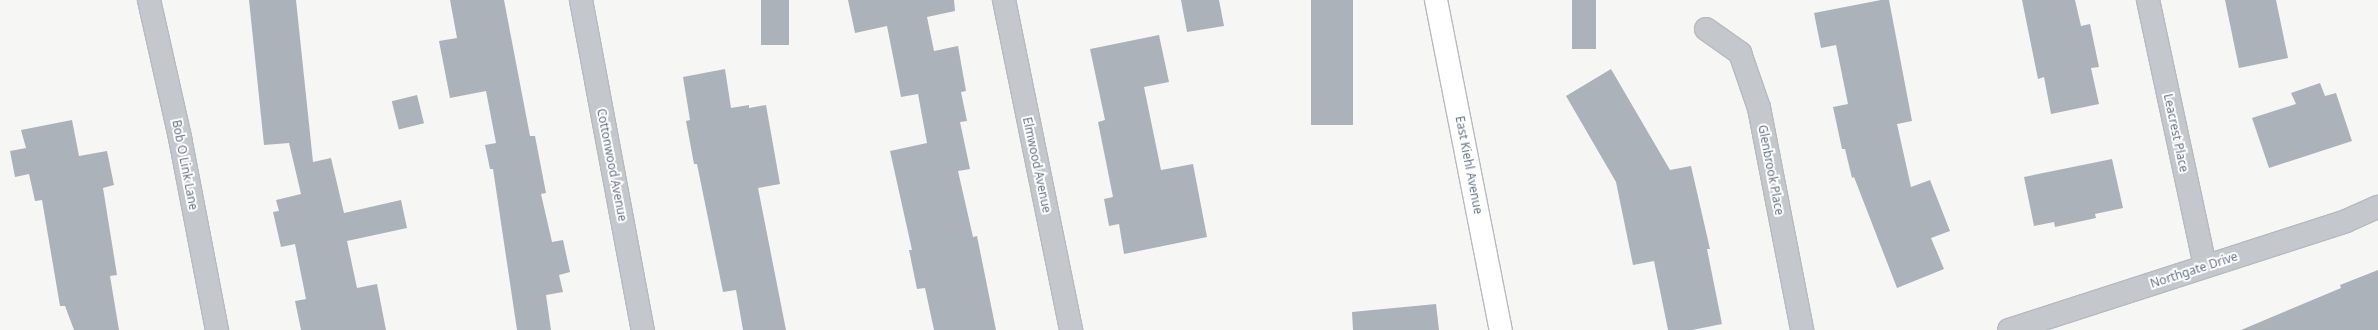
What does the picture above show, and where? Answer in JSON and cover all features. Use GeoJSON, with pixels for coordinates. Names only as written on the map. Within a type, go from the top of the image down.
{"type":"FeatureCollection","features":[{"type":"Feature","properties":{"kind":"main road","name":"East Kiehl Avenue"},"geometry":{"type":"LineString","coordinates":[[1436,0],[1501,330]]}},
{"type":"Feature","properties":{"kind":"street","name":"Bob O Link Lane"},"geometry":{"type":"LineString","coordinates":[[149,0],[180,138],[217,330]]}},
{"type":"Feature","properties":{"kind":"street","name":"Cottonwood Avenue"},"geometry":{"type":"LineString","coordinates":[[581,0],[643,330]]}},
{"type":"Feature","properties":{"kind":"street","name":"Elmwood Avenue"},"geometry":{"type":"LineString","coordinates":[[1004,0],[1071,330]]}},
{"type":"Feature","properties":{"kind":"street","name":"Leacrest Place"},"geometry":{"type":"LineString","coordinates":[[2148,0],[2205,266]]}},
{"type":"Feature","properties":{"kind":"street","name":"Glenbrook Place"},"geometry":{"type":"LineString","coordinates":[[1706,29],[1740,53],[1759,108],[1802,330]]}},
{"type":"Feature","properties":{"kind":"street","name":"Northgate Drive"},"geometry":{"type":"LineString","coordinates":[[2009,330],[2346,221],[2378,208]]}},
{"type":"Feature","properties":{"kind":"building"},"geometry":{"type":"Polygon","coordinates":[[[249,0],[296,0],[313,162],[331,158],[344,213],[401,200],[407,228],[347,241],[357,288],[377,284],[386,330],[301,330],[295,301],[306,299],[295,244],[281,247],[273,212],[279,211],[276,200],[301,194],[289,143],[264,145],[249,0]]]}},
{"type":"Feature","properties":{"kind":"building"},"geometry":{"type":"Polygon","coordinates":[[[450,0],[504,0],[530,136],[535,136],[546,193],[541,194],[552,242],[563,240],[570,272],[559,275],[563,292],[546,295],[551,330],[517,330],[493,169],[490,169],[485,145],[496,143],[486,91],[450,98],[439,41],[457,38],[450,0]]]}},
{"type":"Feature","properties":{"kind":"building"},"geometry":{"type":"Polygon","coordinates":[[[761,0],[789,0],[789,45],[761,45],[761,0]]]}},
{"type":"Feature","properties":{"kind":"building"},"geometry":{"type":"Polygon","coordinates":[[[848,0],[954,0],[955,11],[927,17],[934,51],[958,46],[966,91],[961,92],[967,121],[960,122],[970,169],[958,171],[973,237],[977,236],[996,330],[934,330],[925,288],[917,289],[909,250],[912,250],[890,151],[927,143],[918,94],[901,97],[887,26],[855,33],[848,0]]]}},
{"type":"Feature","properties":{"kind":"building"},"geometry":{"type":"Polygon","coordinates":[[[1181,0],[1219,0],[1224,26],[1187,32],[1181,0]]]}},
{"type":"Feature","properties":{"kind":"building"},"geometry":{"type":"Polygon","coordinates":[[[1311,0],[1353,0],[1353,125],[1311,125],[1311,0]]]}},
{"type":"Feature","properties":{"kind":"building"},"geometry":{"type":"Polygon","coordinates":[[[1572,0],[1596,0],[1596,49],[1572,49],[1572,0]]]}},
{"type":"Feature","properties":{"kind":"building"},"geometry":{"type":"Polygon","coordinates":[[[1881,0],[1889,0],[1912,121],[1897,124],[1911,187],[1930,180],[1950,231],[1931,238],[1944,269],[1897,288],[1854,177],[1852,178],[1845,149],[1842,149],[1833,107],[1848,104],[1836,45],[1821,48],[1814,13],[1881,0]]]}},
{"type":"Feature","properties":{"kind":"building"},"geometry":{"type":"Polygon","coordinates":[[[2022,0],[2075,0],[2081,26],[2090,24],[2099,67],[2091,68],[2099,104],[2051,114],[2044,77],[2038,79],[2022,0]]]}},
{"type":"Feature","properties":{"kind":"building"},"geometry":{"type":"Polygon","coordinates":[[[2225,0],[2276,0],[2288,58],[2239,68],[2225,0]]]}},
{"type":"Feature","properties":{"kind":"building"},"geometry":{"type":"Polygon","coordinates":[[[1159,35],[1169,82],[1144,87],[1161,170],[1193,164],[1207,237],[1124,254],[1119,224],[1109,226],[1104,199],[1113,197],[1098,122],[1105,120],[1090,49],[1159,35]]]}},
{"type":"Feature","properties":{"kind":"building"},"geometry":{"type":"Polygon","coordinates":[[[725,69],[731,108],[749,105],[749,108],[766,105],[780,184],[758,188],[786,330],[743,330],[736,290],[723,292],[697,164],[694,164],[686,121],[690,120],[683,77],[725,69]]]}},
{"type":"Feature","properties":{"kind":"building"},"geometry":{"type":"Polygon","coordinates":[[[1611,69],[1670,170],[1691,166],[1710,249],[1707,249],[1722,324],[1692,330],[1668,330],[1654,261],[1633,265],[1616,182],[1566,96],[1611,69]]]}},
{"type":"Feature","properties":{"kind":"building"},"geometry":{"type":"Polygon","coordinates":[[[2320,83],[2325,96],[2336,93],[2352,141],[2269,168],[2252,118],[2296,104],[2291,93],[2320,83]]]}},
{"type":"Feature","properties":{"kind":"building"},"geometry":{"type":"Polygon","coordinates":[[[417,95],[424,123],[399,129],[392,101],[417,95]]]}},
{"type":"Feature","properties":{"kind":"building"},"geometry":{"type":"Polygon","coordinates":[[[72,120],[79,156],[107,151],[114,185],[103,188],[117,275],[110,276],[119,330],[74,330],[65,306],[60,306],[42,200],[35,201],[29,174],[15,177],[10,151],[26,148],[21,130],[72,120]]]}},
{"type":"Feature","properties":{"kind":"building"},"geometry":{"type":"Polygon","coordinates":[[[2112,159],[2123,208],[2095,214],[2096,218],[2055,227],[2054,222],[2034,226],[2024,177],[2112,159]]]}},
{"type":"Feature","properties":{"kind":"building"},"geometry":{"type":"Polygon","coordinates":[[[2378,270],[2378,330],[2241,330],[2341,288],[2340,285],[2378,270]]]}},
{"type":"Feature","properties":{"kind":"building"},"geometry":{"type":"Polygon","coordinates":[[[1436,304],[1439,330],[1353,330],[1352,312],[1436,304]]]}}]}
